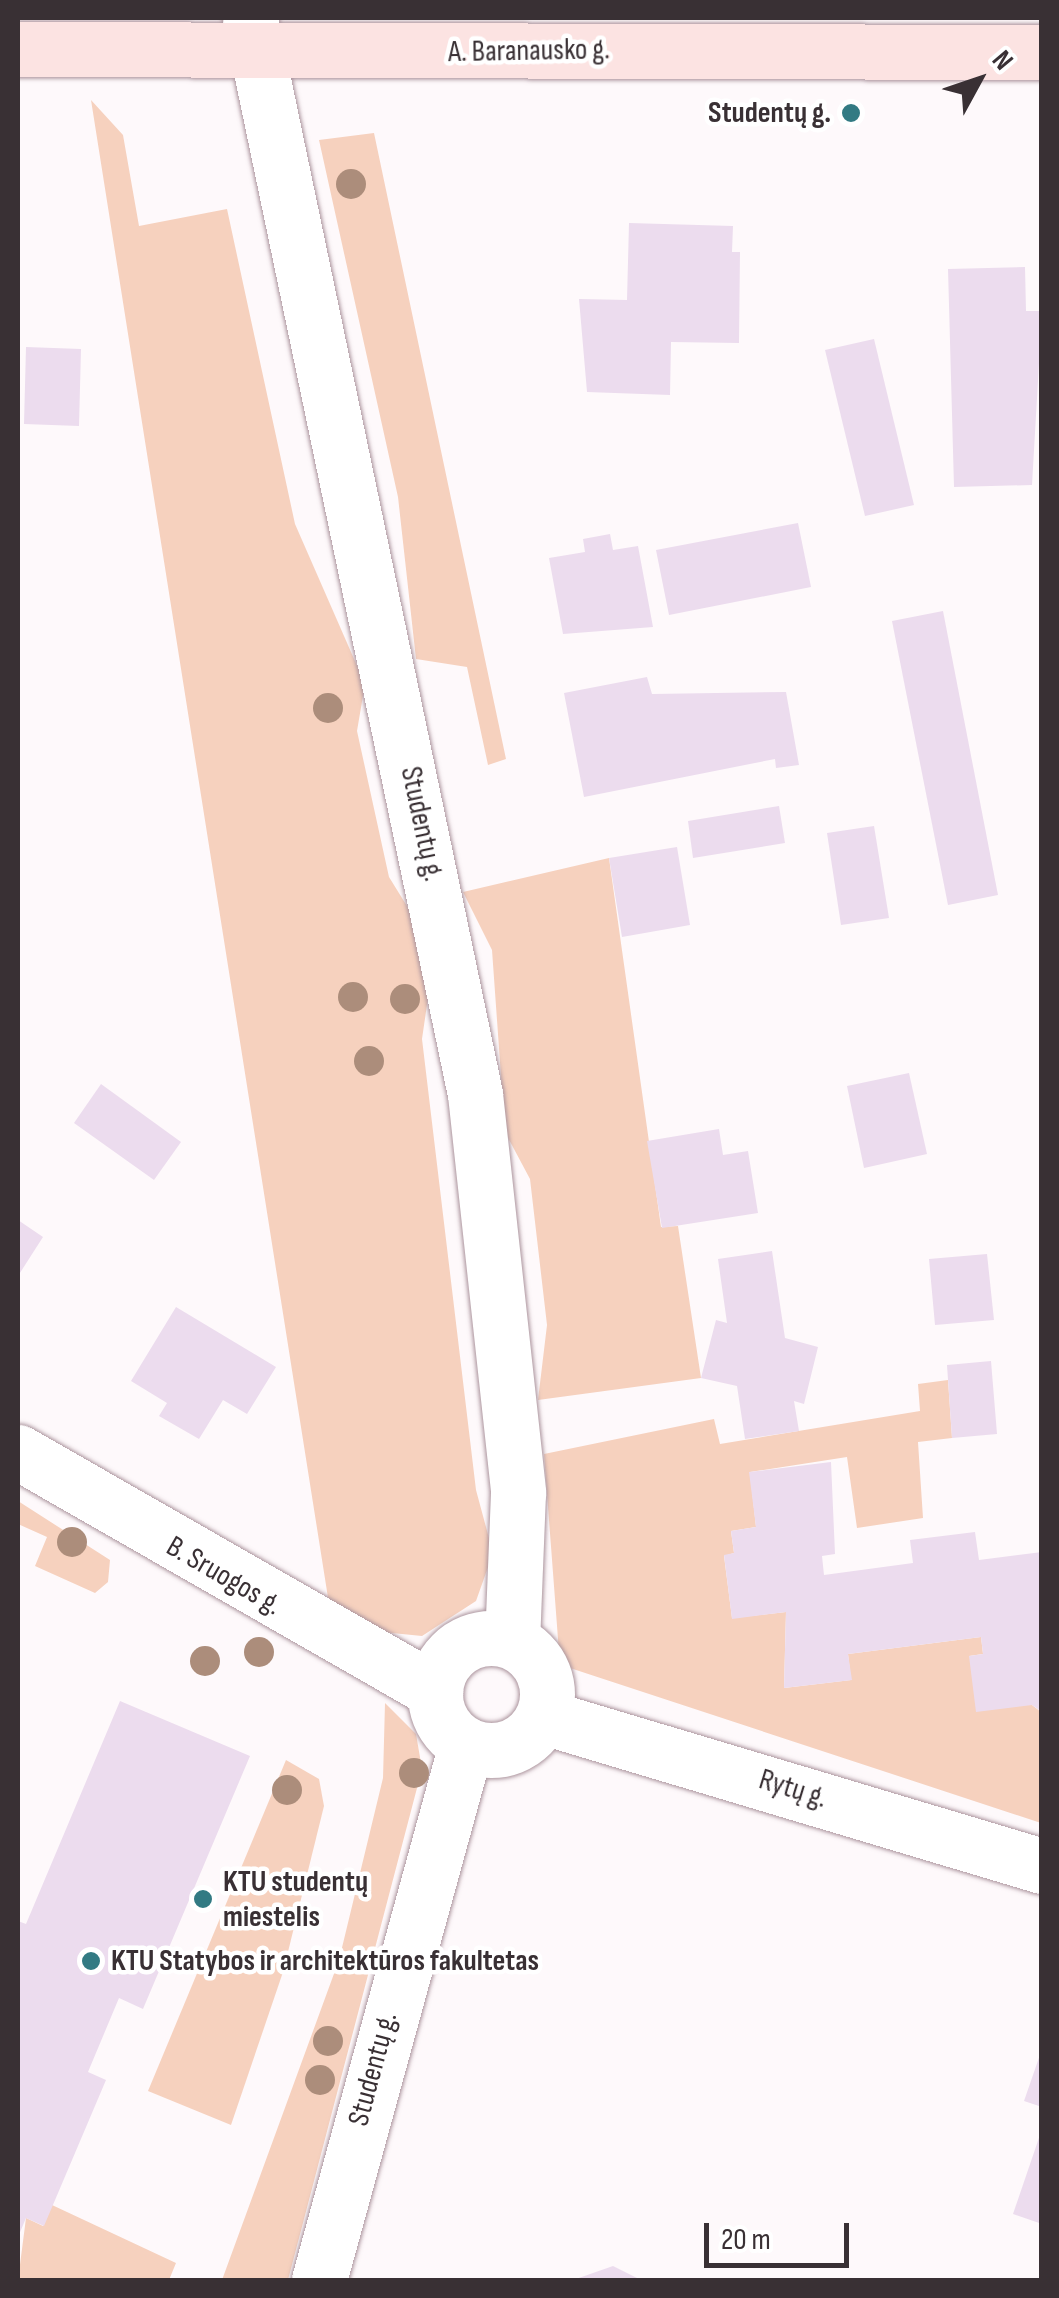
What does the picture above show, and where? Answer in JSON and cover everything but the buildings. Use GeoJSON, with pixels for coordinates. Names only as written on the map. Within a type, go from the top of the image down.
{"type":"FeatureCollection","features":[{"type":"Feature","properties":{"kind":"street","name":"A. Baranausko g."},"geometry":{"type":"LineString","coordinates":[[18,48],[253,33],[355,56],[1042,52]]}},
{"type":"Feature","properties":{"kind":"street","name":"Studentų g."},"geometry":{"type":"LineString","coordinates":[[253,33],[475,1094],[514,1438],[512,1640]]}},
{"type":"Feature","properties":{"kind":"street","name":"B. Sruogos g."},"geometry":{"type":"LineString","coordinates":[[18,1452],[435,1691]]}},
{"type":"Feature","properties":{"kind":"street"},"geometry":{"type":"LineString","coordinates":[[512,1640],[547,1682],[544,1717],[511,1748],[466,1745],[442,1722],[435,1691],[461,1646],[512,1640]]}},
{"type":"Feature","properties":{"kind":"street","name":"Rytų g."},"geometry":{"type":"LineString","coordinates":[[544,1717],[1042,1866]]}},
{"type":"Feature","properties":{"kind":"street","name":"Studentų g."},"geometry":{"type":"LineString","coordinates":[[318,2280],[466,1745]]}},
{"type":"Feature","properties":{"kind":"shaded area"},"geometry":{"type":"Polygon","coordinates":[[[91,100],[123,135],[139,226],[227,209],[295,524],[365,684],[357,731],[389,877],[415,919],[429,991],[422,1039],[476,1490],[493,1553],[476,1601],[422,1636],[382,1632],[329,1604],[91,100]]]}},
{"type":"Feature","properties":{"kind":"shaded area"},"geometry":{"type":"Polygon","coordinates":[[[374,133],[506,759],[488,765],[467,667],[416,659],[398,497],[319,140],[374,133]]]}},
{"type":"Feature","properties":{"kind":"shaded area"},"geometry":{"type":"Polygon","coordinates":[[[609,858],[661,1227],[678,1226],[701,1378],[538,1400],[547,1325],[530,1179],[505,1132],[492,950],[463,892],[609,858]]]}},
{"type":"Feature","properties":{"kind":"shaded area"},"geometry":{"type":"Polygon","coordinates":[[[948,1380],[952,1438],[918,1442],[923,1518],[857,1528],[847,1457],[750,1472],[756,1527],[731,1531],[734,1553],[724,1556],[732,1618],[786,1612],[784,1688],[851,1680],[848,1654],[981,1637],[983,1654],[969,1656],[1041,1712],[1041,1823],[570,1668],[559,1652],[544,1454],[714,1419],[720,1444],[920,1411],[918,1384],[948,1380]]]}},
{"type":"Feature","properties":{"kind":"shaded area"},"geometry":{"type":"Polygon","coordinates":[[[18,1501],[110,1560],[108,1582],[95,1593],[35,1566],[47,1537],[18,1524],[18,1501]]]}},
{"type":"Feature","properties":{"kind":"shaded area"},"geometry":{"type":"Polygon","coordinates":[[[385,1703],[416,1734],[422,1769],[288,2280],[222,2280],[339,1960],[383,1778],[385,1703]]]}},
{"type":"Feature","properties":{"kind":"shaded area"},"geometry":{"type":"Polygon","coordinates":[[[286,1760],[319,1779],[324,1806],[283,1972],[231,2125],[148,2091],[286,1760]]]}},
{"type":"Feature","properties":{"kind":"shaded area"},"geometry":{"type":"Polygon","coordinates":[[[52,2205],[176,2263],[169,2280],[18,2280],[26,2218],[43,2226],[52,2205]]]}},
{"type":"Feature","properties":{"kind":"place","name":"Studentų g."},"geometry":{"type":"Point","coordinates":[851,113]}},
{"type":"Feature","properties":{"kind":"place","name":"KTU studentų miestelis"},"geometry":{"type":"Point","coordinates":[203,1899]}},
{"type":"Feature","properties":{"kind":"place","name":"KTU Statybos ir architektūros fakultetas"},"geometry":{"type":"Point","coordinates":[91,1961]}}]}
